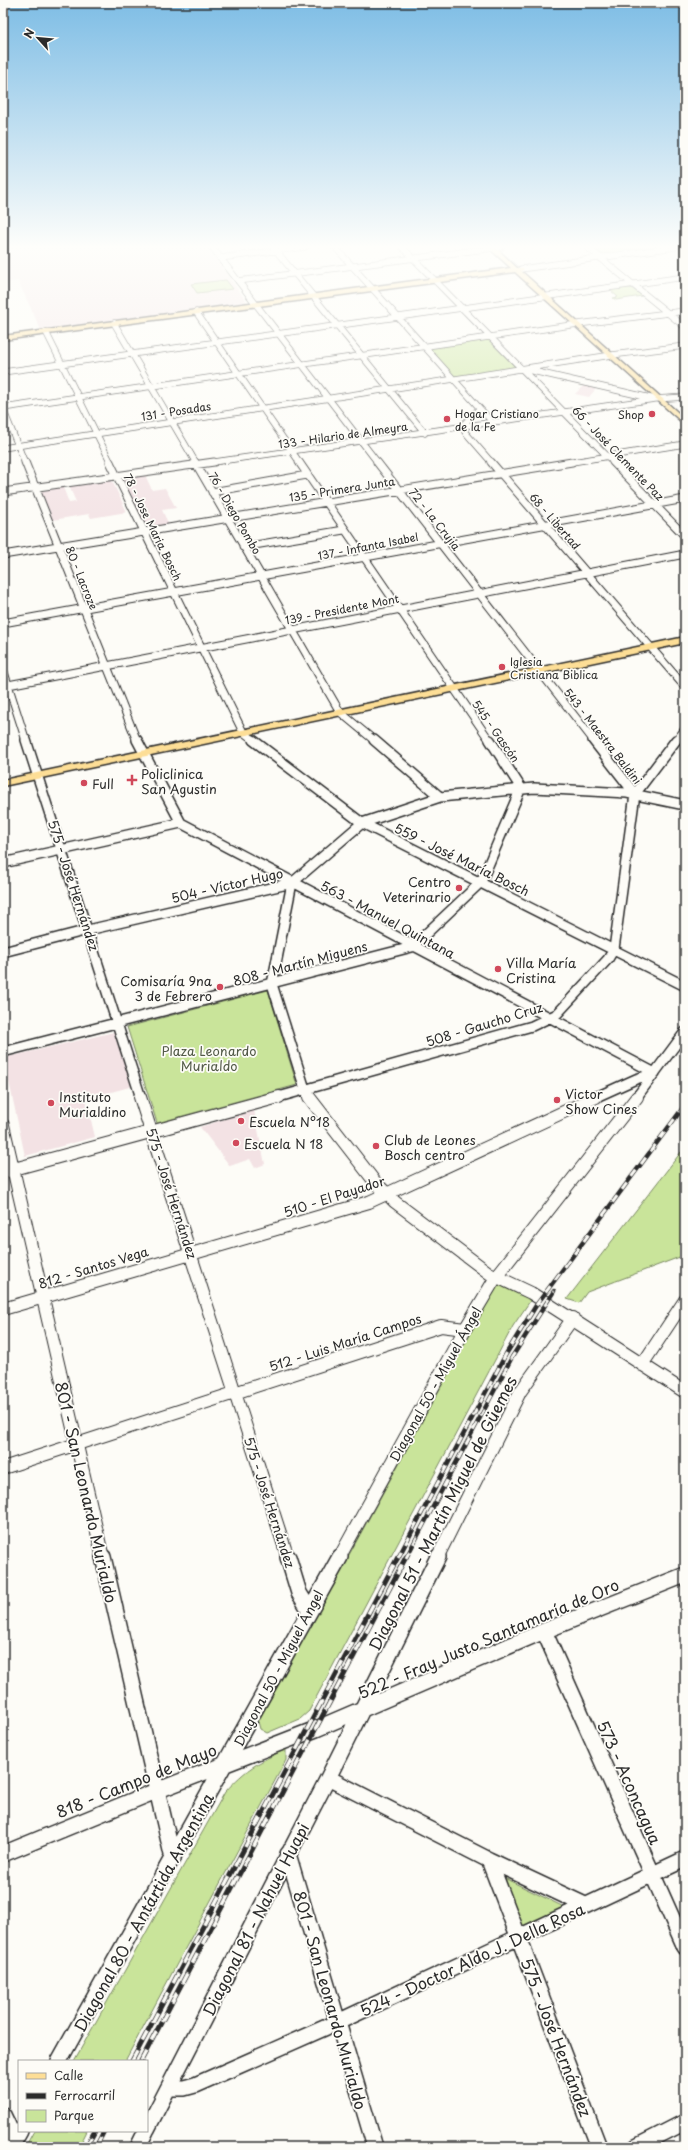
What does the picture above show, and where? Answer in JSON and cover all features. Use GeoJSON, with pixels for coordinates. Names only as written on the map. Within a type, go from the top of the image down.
{"type":"FeatureCollection","features":[{"type":"Feature","properties":{"kind":"main road"},"geometry":{"type":"LineString","coordinates":[[607,347],[685,423]]}},
{"type":"Feature","properties":{"kind":"main road"},"geometry":{"type":"LineString","coordinates":[[659,399],[685,418]]}},
{"type":"Feature","properties":{"kind":"main road"},"geometry":{"type":"LineString","coordinates":[[3,783],[685,640]]}},
{"type":"Feature","properties":{"kind":"street","name":"78 - Jose Maria Bosch"},"geometry":{"type":"LineString","coordinates":[[54,347],[143,532],[243,732]]}},
{"type":"Feature","properties":{"kind":"street","name":"76 - Diego Pombo"},"geometry":{"type":"LineString","coordinates":[[128,347],[340,712]]}},
{"type":"Feature","properties":{"kind":"street"},"geometry":{"type":"LineString","coordinates":[[3,372],[179,347]]}},
{"type":"Feature","properties":{"kind":"street","name":"545 - Gascón"},"geometry":{"type":"LineString","coordinates":[[220,347],[521,788]]}},
{"type":"Feature","properties":{"kind":"street","name":"72 - La Crujía"},"geometry":{"type":"LineString","coordinates":[[287,347],[538,670]]}},
{"type":"Feature","properties":{"kind":"street"},"geometry":{"type":"LineString","coordinates":[[355,347],[425,433]]}},
{"type":"Feature","properties":{"kind":"street"},"geometry":{"type":"LineString","coordinates":[[3,409],[422,347]]}},
{"type":"Feature","properties":{"kind":"street"},"geometry":{"type":"LineString","coordinates":[[424,347],[493,423]]}},
{"type":"Feature","properties":{"kind":"street","name":"66 - José Clemente Paz"},"geometry":{"type":"LineString","coordinates":[[500,347],[685,536]]}},
{"type":"Feature","properties":{"kind":"street","name":"131 - Posadas"},"geometry":{"type":"LineString","coordinates":[[3,448],[327,398],[675,347]]}},
{"type":"Feature","properties":{"kind":"street"},"geometry":{"type":"LineString","coordinates":[[522,369],[659,399]]}},
{"type":"Feature","properties":{"kind":"street","name":"133 - Hilario de Almeyra"},"geometry":{"type":"LineString","coordinates":[[3,492],[565,414],[659,399],[685,397]]}},
{"type":"Feature","properties":{"kind":"street","name":"80 - Lacroze"},"geometry":{"type":"LineString","coordinates":[[3,409],[5,421],[18,446],[142,754]]}},
{"type":"Feature","properties":{"kind":"street"},"geometry":{"type":"LineString","coordinates":[[462,428],[479,409]]}},
{"type":"Feature","properties":{"kind":"street","name":"68 - Libertad"},"geometry":{"type":"LineString","coordinates":[[462,428],[685,687]]}},
{"type":"Feature","properties":{"kind":"street","name":"135 - Primera Junta"},"geometry":{"type":"LineString","coordinates":[[3,555],[685,444]]}},
{"type":"Feature","properties":{"kind":"street"},"geometry":{"type":"LineString","coordinates":[[212,492],[307,475]]}},
{"type":"Feature","properties":{"kind":"street","name":"137 - Infanta Isabel"},"geometry":{"type":"LineString","coordinates":[[3,623],[685,499]]}},
{"type":"Feature","properties":{"kind":"street"},"geometry":{"type":"LineString","coordinates":[[243,547],[344,530]]}},
{"type":"Feature","properties":{"kind":"street","name":"139 - Presidente Mont"},"geometry":{"type":"LineString","coordinates":[[5,686],[685,554]]}},
{"type":"Feature","properties":{"kind":"street","name":"575 - José Hernández"},"geometry":{"type":"LineString","coordinates":[[3,669],[5,686],[38,776],[62,849],[118,1022],[234,1393],[299,1593],[309,1609]]}},
{"type":"Feature","properties":{"kind":"street","name":"543 - Maestra Baldini"},"geometry":{"type":"LineString","coordinates":[[538,670],[635,794],[685,805]]}},
{"type":"Feature","properties":{"kind":"street"},"geometry":{"type":"LineString","coordinates":[[340,712],[433,789],[440,797]]}},
{"type":"Feature","properties":{"kind":"street","name":"508 - Gaucho Cruz"},"geometry":{"type":"LineString","coordinates":[[8,1170],[152,1132],[304,1088],[532,1026],[550,1019],[608,959],[614,948],[635,794],[685,729]]}},
{"type":"Feature","properties":{"kind":"street","name":"559 - José María Bosch"},"geometry":{"type":"LineString","coordinates":[[243,732],[362,824],[614,948],[685,986]]}},
{"type":"Feature","properties":{"kind":"street"},"geometry":{"type":"LineString","coordinates":[[3,863],[181,823],[142,754]]}},
{"type":"Feature","properties":{"kind":"street","name":"504 - Víctor Hugo"},"geometry":{"type":"LineString","coordinates":[[3,952],[88,930],[292,884],[362,824],[440,797],[521,788],[635,794]]}},
{"type":"Feature","properties":{"kind":"street","name":"808 - Martín Miguens"},"geometry":{"type":"LineString","coordinates":[[3,1052],[412,947],[481,882],[521,788]]}},
{"type":"Feature","properties":{"kind":"street","name":"563 - Manuel Quintana"},"geometry":{"type":"LineString","coordinates":[[181,823],[292,884],[655,1073]]}},
{"type":"Feature","properties":{"kind":"street"},"geometry":{"type":"LineString","coordinates":[[292,884],[272,984],[304,1088],[309,1097],[387,1195],[496,1277],[524,1288],[573,1318],[685,1392]]}},
{"type":"Feature","properties":{"kind":"street","name":"Diagonal 50 - Miguel Ángel"},"geometry":{"type":"LineString","coordinates":[[226,1764],[309,1609],[465,1328],[496,1277],[655,1073],[685,1032]]}},
{"type":"Feature","properties":{"kind":"street","name":"510 - El Payador"},"geometry":{"type":"LineString","coordinates":[[191,1253],[387,1195],[636,1079],[655,1073]]}},
{"type":"Feature","properties":{"kind":"street","name":"801 - San Leonardo Murialdo"},"geometry":{"type":"LineString","coordinates":[[3,1125],[8,1170],[42,1297],[173,1859]]}},
{"type":"Feature","properties":{"kind":"street","name":"812 - Santos Vega"},"geometry":{"type":"LineString","coordinates":[[3,1309],[191,1253]]}},
{"type":"Feature","properties":{"kind":"street"},"geometry":{"type":"LineString","coordinates":[[642,1365],[685,1300]]}},
{"type":"Feature","properties":{"kind":"street","name":"Diagonal 51 - Martín Miguel de Güemes"},"geometry":{"type":"LineString","coordinates":[[362,1709],[520,1392],[573,1318]]}},
{"type":"Feature","properties":{"kind":"street","name":"512 - Luis María Campos"},"geometry":{"type":"LineString","coordinates":[[3,1468],[441,1326],[465,1328]]}},
{"type":"Feature","properties":{"kind":"street","name":"522 - Fray Justo Santamaría de Oro"},"geometry":{"type":"LineString","coordinates":[[306,1733],[544,1631],[685,1575]]}},
{"type":"Feature","properties":{"kind":"street","name":"573 - Aconcagua"},"geometry":{"type":"LineString","coordinates":[[544,1631],[685,1947]]}},
{"type":"Feature","properties":{"kind":"street","name":"Diagonal 81 - Nahuel Huapi"},"geometry":{"type":"LineString","coordinates":[[148,2128],[362,1709]]}},
{"type":"Feature","properties":{"kind":"street","name":"818 - Campo de Mayo"},"geometry":{"type":"LineString","coordinates":[[3,1854],[156,1791],[306,1733]]}},
{"type":"Feature","properties":{"kind":"street","name":"Diagonal 80 - Antártida Argentina"},"geometry":{"type":"LineString","coordinates":[[60,2060],[226,1764]]}},
{"type":"Feature","properties":{"kind":"street"},"geometry":{"type":"LineString","coordinates":[[328,1778],[489,1860],[585,1906]]}},
{"type":"Feature","properties":{"kind":"street","name":"801 - San Leonardo Murialdo"},"geometry":{"type":"LineString","coordinates":[[288,1854],[374,2147]]}},
{"type":"Feature","properties":{"kind":"street","name":"524 - Doctor Aldo J. Della Rosa"},"geometry":{"type":"LineString","coordinates":[[169,2088],[184,2088],[195,2085],[338,2022],[685,1859]]}},
{"type":"Feature","properties":{"kind":"street","name":"575 - José Hernández"},"geometry":{"type":"LineString","coordinates":[[489,1860],[599,2147]]}},
{"type":"Feature","properties":{"kind":"street"},"geometry":{"type":"LineString","coordinates":[[3,2115],[15,2139]]}},
{"type":"Feature","properties":{"kind":"street"},"geometry":{"type":"LineString","coordinates":[[636,2147],[685,2122]]}},
{"type":"Feature","properties":{"kind":"street","name":"Diagonal 81 - Nahuel Huapi"},"geometry":{"type":"LineString","coordinates":[[138,2147],[146,2132]]}},
{"type":"Feature","properties":{"kind":"shaded area"},"geometry":{"type":"Polygon","coordinates":[[[583,386],[596,389],[589,397],[575,394],[583,386]]]}},
{"type":"Feature","properties":{"kind":"shaded area"},"geometry":{"type":"Polygon","coordinates":[[[145,475],[152,490],[165,488],[176,508],[162,510],[169,525],[147,527],[123,480],[145,475]]]}},
{"type":"Feature","properties":{"kind":"shaded area"},"geometry":{"type":"Polygon","coordinates":[[[109,480],[112,481],[127,512],[91,518],[89,514],[53,520],[41,491],[63,487],[69,503],[76,502],[69,486],[109,480]]]}},
{"type":"Feature","properties":{"kind":"shaded area"},"geometry":{"type":"Polygon","coordinates":[[[114,1032],[133,1086],[86,1099],[95,1137],[25,1156],[4,1058],[114,1032]]]}},
{"type":"Feature","properties":{"kind":"shaded area","name":"Escuela N 18"},"geometry":{"type":"Polygon","coordinates":[[[254,1110],[265,1164],[255,1168],[250,1159],[230,1166],[200,1127],[254,1110]]]}},
{"type":"Feature","properties":{"kind":"green space"},"geometry":{"type":"Polygon","coordinates":[[[424,347],[501,347],[522,369],[453,380],[424,347]]]}},
{"type":"Feature","properties":{"kind":"green space","name":"Plaza Leonardo Murialdo"},"geometry":{"type":"Polygon","coordinates":[[[268,990],[297,1085],[157,1123],[127,1027],[268,990]]]}},
{"type":"Feature","properties":{"kind":"green space"},"geometry":{"type":"Polygon","coordinates":[[[685,1147],[685,1255],[587,1292],[579,1303],[567,1299],[685,1147]]]}},
{"type":"Feature","properties":{"kind":"green space"},"geometry":{"type":"Polygon","coordinates":[[[498,1285],[505,1285],[528,1295],[530,1301],[513,1326],[309,1711],[300,1719],[267,1733],[260,1729],[258,1721],[498,1285]]]}},
{"type":"Feature","properties":{"kind":"green space"},"geometry":{"type":"Polygon","coordinates":[[[286,1749],[286,1760],[126,2060],[75,2060],[225,1792],[246,1772],[267,1758],[286,1749]]]}},
{"type":"Feature","properties":{"kind":"green space"},"geometry":{"type":"Polygon","coordinates":[[[500,1876],[564,1907],[521,1928],[500,1876]]]}},
{"type":"Feature","properties":{"kind":"green space"},"geometry":{"type":"Polygon","coordinates":[[[33,2132],[86,2132],[79,2147],[25,2147],[33,2132]]]}},
{"type":"Feature","properties":{"kind":"railway"},"geometry":{"type":"LineString","coordinates":[[398,1558],[506,1354],[537,1304],[685,1105]]}},
{"type":"Feature","properties":{"kind":"railway"},"geometry":{"type":"LineString","coordinates":[[406,1558],[512,1357],[554,1291]]}},
{"type":"Feature","properties":{"kind":"railway"},"geometry":{"type":"LineString","coordinates":[[133,2060],[398,1557]]}},
{"type":"Feature","properties":{"kind":"railway"},"geometry":{"type":"LineString","coordinates":[[142,2060],[406,1557]]}},
{"type":"Feature","properties":{"kind":"railway"},"geometry":{"type":"LineString","coordinates":[[86,2147],[94,2132]]}},
{"type":"Feature","properties":{"kind":"railway"},"geometry":{"type":"LineString","coordinates":[[96,2147],[104,2132]]}},
{"type":"Feature","properties":{"kind":"place","name":"Shop"},"geometry":{"type":"Point","coordinates":[652,414]}},
{"type":"Feature","properties":{"kind":"place","name":"Hogar Cristiano de la Fe"},"geometry":{"type":"Point","coordinates":[447,419]}},
{"type":"Feature","properties":{"kind":"place","name":"Iglesia Cristiana Biblica"},"geometry":{"type":"Point","coordinates":[502,667]}},
{"type":"Feature","properties":{"kind":"place","name":"Policlinica San Agustin"},"geometry":{"type":"Point","coordinates":[132,780]}},
{"type":"Feature","properties":{"kind":"place","name":"Full"},"geometry":{"type":"Point","coordinates":[84,783]}},
{"type":"Feature","properties":{"kind":"place","name":"Centro Veterinario"},"geometry":{"type":"Point","coordinates":[459,888]}},
{"type":"Feature","properties":{"kind":"place","name":"Villa María Cristina"},"geometry":{"type":"Point","coordinates":[498,969]}},
{"type":"Feature","properties":{"kind":"place","name":"Comisaría 9na 3 de Febrero"},"geometry":{"type":"Point","coordinates":[220,987]}},
{"type":"Feature","properties":{"kind":"place","name":"Victor Show Cines"},"geometry":{"type":"Point","coordinates":[557,1100]}},
{"type":"Feature","properties":{"kind":"place","name":"Instituto Murialdino"},"geometry":{"type":"Point","coordinates":[51,1103]}},
{"type":"Feature","properties":{"kind":"place","name":"Escuela Nº18"},"geometry":{"type":"Point","coordinates":[241,1121]}},
{"type":"Feature","properties":{"kind":"place","name":"Escuela N 18"},"geometry":{"type":"Point","coordinates":[236,1143]}},
{"type":"Feature","properties":{"kind":"place","name":"Club de Leones Bosch centro"},"geometry":{"type":"Point","coordinates":[376,1146]}}]}
